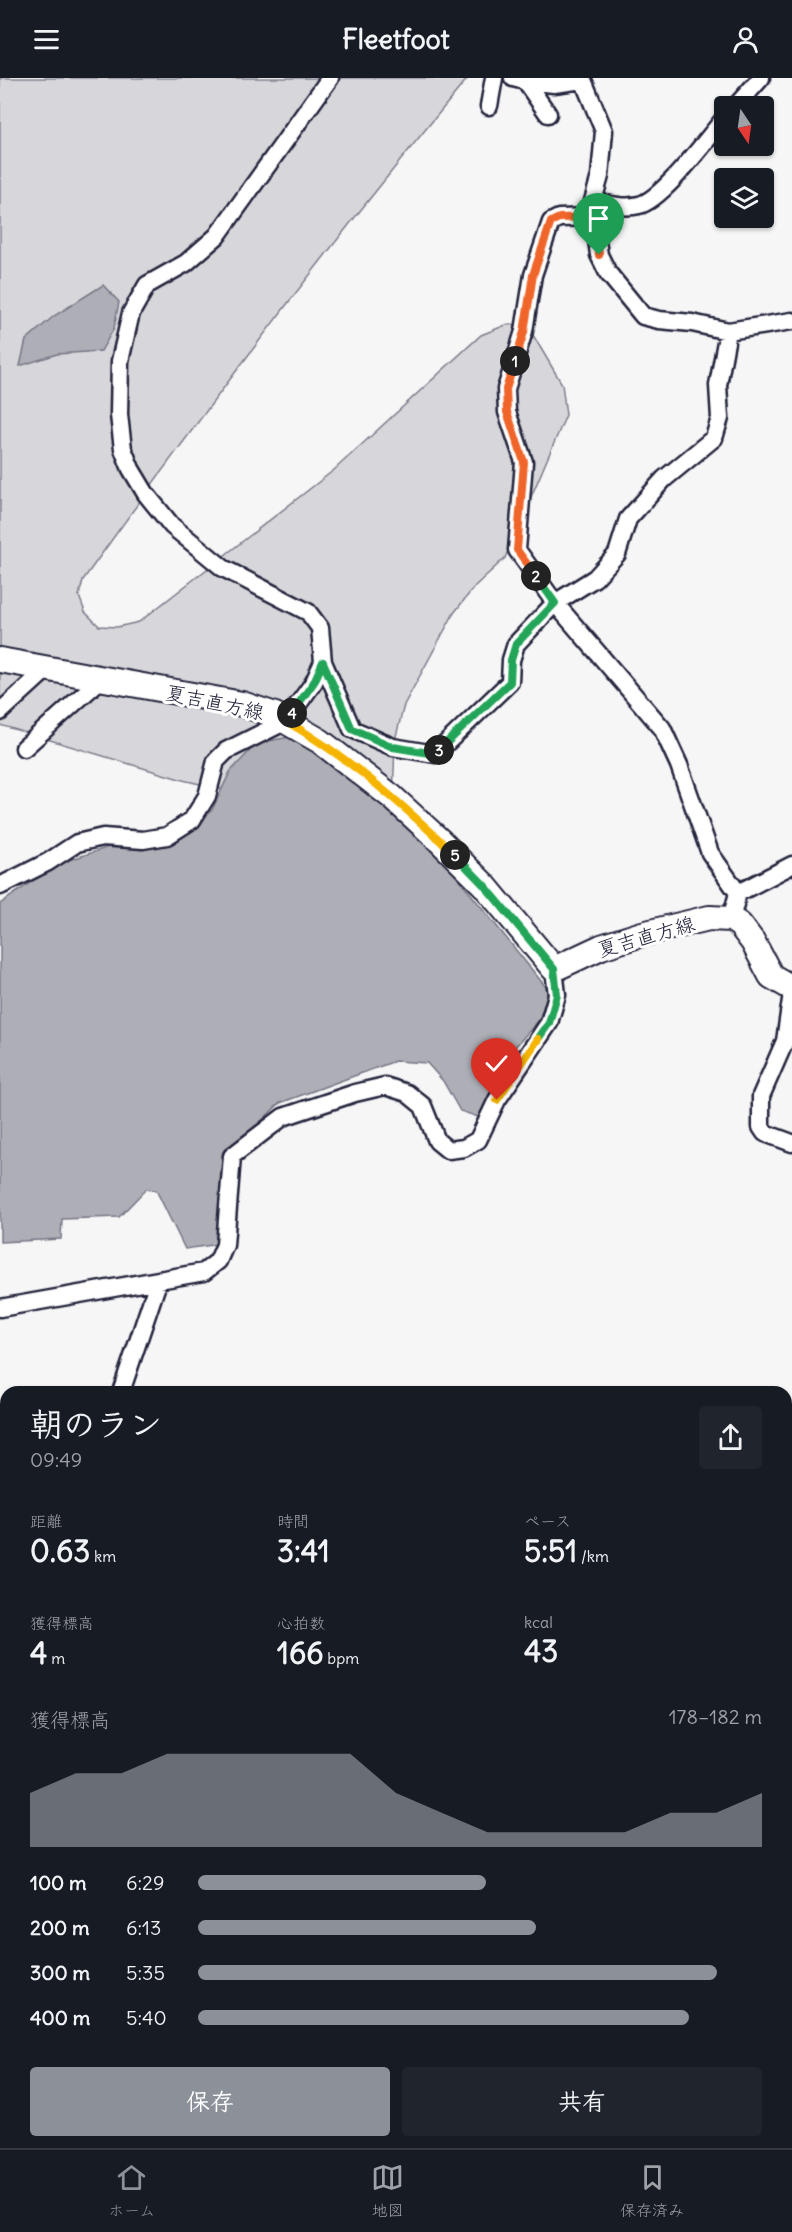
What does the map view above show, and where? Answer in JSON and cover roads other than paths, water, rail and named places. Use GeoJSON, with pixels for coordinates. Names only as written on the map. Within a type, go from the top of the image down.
{"type":"FeatureCollection","features":[{"type":"Feature","properties":{"kind":"main road","name":"夏吉直方線"},"geometry":{"type":"LineString","coordinates":[[0,660],[242,704],[286,721],[320,741],[392,797],[439,840],[485,886],[554,969],[601,947],[642,934],[709,918],[730,920]]}},
{"type":"Feature","properties":{"kind":"main road"},"geometry":{"type":"LineString","coordinates":[[730,920],[740,925],[753,942],[771,976],[792,988]]}},
{"type":"Feature","properties":{"kind":"street"},"geometry":{"type":"LineString","coordinates":[[330,78],[217,236],[186,263],[147,285],[131,313],[120,361],[119,415],[123,449],[131,469],[146,494],[172,526],[223,568],[308,612],[320,628],[323,662],[352,729],[393,747],[435,754],[510,682],[511,660],[516,644],[555,603],[595,578],[617,554],[628,519],[664,479],[714,438],[720,418],[718,384],[728,331]]}},
{"type":"Feature","properties":{"kind":"street"},"geometry":{"type":"LineString","coordinates":[[489,106],[494,78]]}},
{"type":"Feature","properties":{"kind":"street"},"geometry":{"type":"LineString","coordinates":[[745,96],[761,78]]}},
{"type":"Feature","properties":{"kind":"street"},"geometry":{"type":"LineString","coordinates":[[519,80],[548,114]]}},
{"type":"Feature","properties":{"kind":"street"},"geometry":{"type":"LineString","coordinates":[[519,80],[554,84],[583,80],[604,131],[600,176],[592,201],[599,210],[599,255],[608,273],[643,316],[728,331],[792,321]]}},
{"type":"Feature","properties":{"kind":"street"},"geometry":{"type":"LineString","coordinates":[[714,131],[658,195],[641,205],[599,210],[559,218],[551,222],[533,275],[524,332],[506,389],[507,412],[524,462],[517,550],[555,603],[662,728],[710,854],[738,893]]}},
{"type":"Feature","properties":{"kind":"street"},"geometry":{"type":"LineString","coordinates":[[0,886],[48,862],[77,843],[103,837],[143,840],[167,836],[192,820],[207,796],[216,760],[226,751],[286,721],[314,682],[323,662]]}},
{"type":"Feature","properties":{"kind":"street"},"geometry":{"type":"LineString","coordinates":[[0,712],[47,669]]}},
{"type":"Feature","properties":{"kind":"street"},"geometry":{"type":"LineString","coordinates":[[24,748],[101,679]]}},
{"type":"Feature","properties":{"kind":"street"},"geometry":{"type":"LineString","coordinates":[[730,920],[738,893],[792,865]]}},
{"type":"Feature","properties":{"kind":"street"},"geometry":{"type":"LineString","coordinates":[[0,1308],[158,1282],[204,1272],[218,1262],[225,1245],[232,1156],[283,1117],[355,1093],[385,1086],[407,1093],[423,1107],[437,1141],[448,1150],[465,1148],[478,1140],[497,1100],[549,1023],[557,995],[554,969]]}},
{"type":"Feature","properties":{"kind":"street"},"geometry":{"type":"LineString","coordinates":[[792,993],[785,1041],[761,1096],[761,1127],[765,1133],[792,1143]]}},
{"type":"Feature","properties":{"kind":"street"},"geometry":{"type":"LineString","coordinates":[[124,1386],[158,1282]]}}]}
